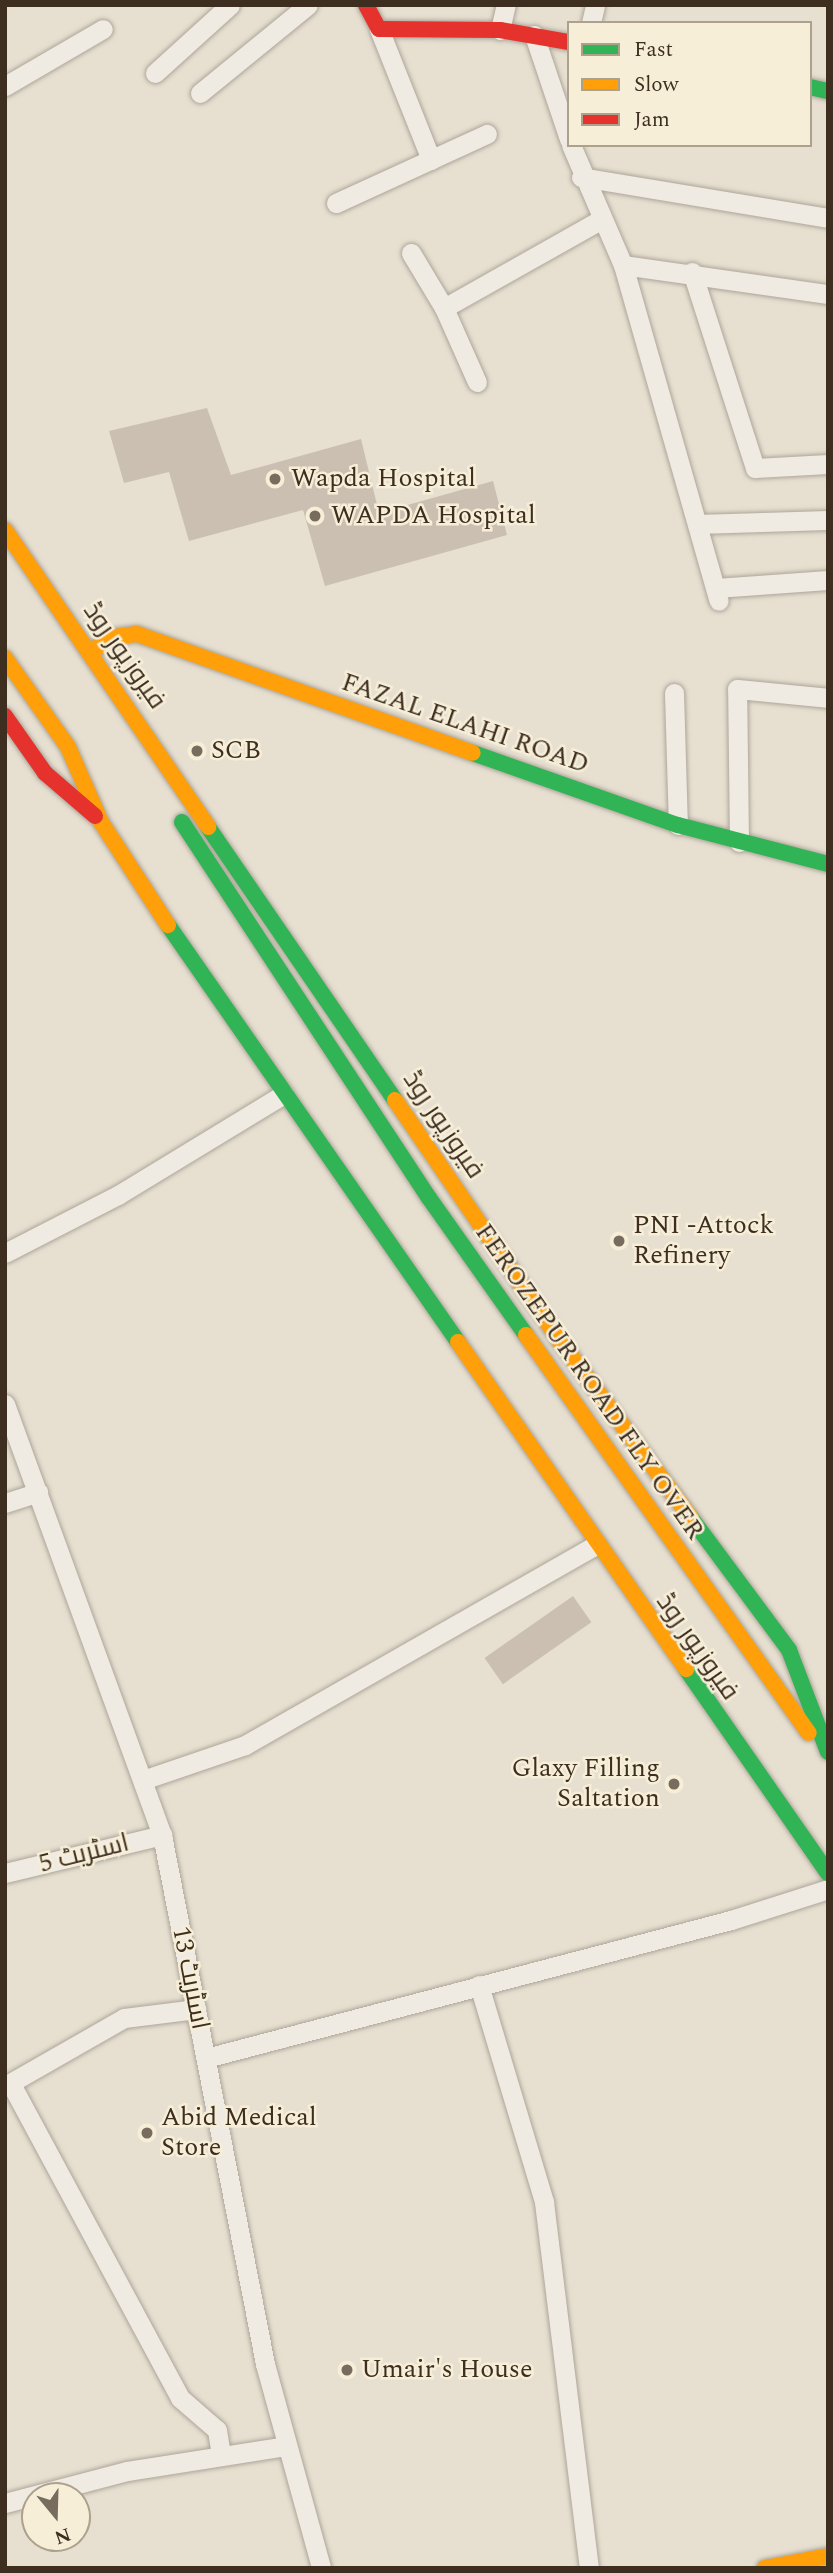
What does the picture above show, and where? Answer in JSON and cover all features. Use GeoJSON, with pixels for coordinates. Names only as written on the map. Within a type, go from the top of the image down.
{"type":"FeatureCollection","features":[{"type":"Feature","properties":{"kind":"main road"},"geometry":{"type":"LineString","coordinates":[[366,5],[379,29],[500,30],[567,42]]}},
{"type":"Feature","properties":{"kind":"main road","name":"فیروزپور روڈ"},"geometry":{"type":"LineString","coordinates":[[5,530],[91,651],[560,1340],[789,1650],[828,1752]]}},
{"type":"Feature","properties":{"kind":"main road","name":"FEROZEPUR ROAD FLY OVER"},"geometry":{"type":"LineString","coordinates":[[5,555],[429,1198],[692,1572]]}},
{"type":"Feature","properties":{"kind":"main road","name":"FAZAL ELAHI ROAD"},"geometry":{"type":"LineString","coordinates":[[91,651],[115,637],[137,634],[678,825],[828,864]]}},
{"type":"Feature","properties":{"kind":"main road","name":"فیروزپور روڈ"},"geometry":{"type":"LineString","coordinates":[[5,658],[68,747],[101,822],[284,1094],[828,1874]]}},
{"type":"Feature","properties":{"kind":"main road","name":"فیروزپور روڈ"},"geometry":{"type":"LineString","coordinates":[[5,716],[45,774],[101,822]]}},
{"type":"Feature","properties":{"kind":"main road","name":"فیروزپور روڈ"},"geometry":{"type":"LineString","coordinates":[[692,1572],[828,1759]]}},
{"type":"Feature","properties":{"kind":"main road"},"geometry":{"type":"LineString","coordinates":[[765,2568],[828,2556]]}},
{"type":"Feature","properties":{"kind":"street"},"geometry":{"type":"LineString","coordinates":[[155,73],[230,5]]}},
{"type":"Feature","properties":{"kind":"street"},"geometry":{"type":"LineString","coordinates":[[200,93],[308,5]]}},
{"type":"Feature","properties":{"kind":"street"},"geometry":{"type":"LineString","coordinates":[[500,30],[506,5]]}},
{"type":"Feature","properties":{"kind":"street"},"geometry":{"type":"LineString","coordinates":[[5,86],[103,29]]}},
{"type":"Feature","properties":{"kind":"street"},"geometry":{"type":"LineString","coordinates":[[379,29],[431,160]]}},
{"type":"Feature","properties":{"kind":"street"},"geometry":{"type":"LineString","coordinates":[[534,35],[567,133]]}},
{"type":"Feature","properties":{"kind":"street"},"geometry":{"type":"LineString","coordinates":[[336,203],[487,134]]}},
{"type":"Feature","properties":{"kind":"street"},"geometry":{"type":"LineString","coordinates":[[572,147],[600,220],[623,265],[718,595],[828,580]]}},
{"type":"Feature","properties":{"kind":"street"},"geometry":{"type":"LineString","coordinates":[[582,177],[828,218]]}},
{"type":"Feature","properties":{"kind":"street"},"geometry":{"type":"LineString","coordinates":[[444,308],[600,220]]}},
{"type":"Feature","properties":{"kind":"street"},"geometry":{"type":"LineString","coordinates":[[411,253],[444,308],[477,382]]}},
{"type":"Feature","properties":{"kind":"street"},"geometry":{"type":"LineString","coordinates":[[623,265],[692,272],[828,294]]}},
{"type":"Feature","properties":{"kind":"street"},"geometry":{"type":"LineString","coordinates":[[692,272],[755,468],[828,464]]}},
{"type":"Feature","properties":{"kind":"street"},"geometry":{"type":"LineString","coordinates":[[697,524],[828,520]]}},
{"type":"Feature","properties":{"kind":"street"},"geometry":{"type":"LineString","coordinates":[[739,842],[737,689],[828,698]]}},
{"type":"Feature","properties":{"kind":"street"},"geometry":{"type":"LineString","coordinates":[[674,693],[678,825]]}},
{"type":"Feature","properties":{"kind":"street"},"geometry":{"type":"LineString","coordinates":[[5,1253],[118,1195],[284,1094]]}},
{"type":"Feature","properties":{"kind":"street","name":"اسٹریٹ 13"},"geometry":{"type":"LineString","coordinates":[[5,1404],[162,1835],[265,2364],[321,2568]]}},
{"type":"Feature","properties":{"kind":"street"},"geometry":{"type":"LineString","coordinates":[[5,1503],[38,1492]]}},
{"type":"Feature","properties":{"kind":"street"},"geometry":{"type":"LineString","coordinates":[[143,1780],[245,1745],[596,1545]]}},
{"type":"Feature","properties":{"kind":"street","name":"اسٹریٹ 5"},"geometry":{"type":"LineString","coordinates":[[5,1873],[162,1835]]}},
{"type":"Feature","properties":{"kind":"street"},"geometry":{"type":"LineString","coordinates":[[206,2058],[828,1889]]}},
{"type":"Feature","properties":{"kind":"street"},"geometry":{"type":"LineString","coordinates":[[480,1985],[544,2202],[589,2568]]}},
{"type":"Feature","properties":{"kind":"street"},"geometry":{"type":"LineString","coordinates":[[197,2009],[124,2018],[8,2085],[180,2398],[217,2430],[221,2456]]}},
{"type":"Feature","properties":{"kind":"street"},"geometry":{"type":"LineString","coordinates":[[5,2503],[127,2471],[287,2446]]}},
{"type":"Feature","properties":{"kind":"building"},"geometry":{"type":"Polygon","coordinates":[[[207,408],[231,475],[361,439],[379,513],[493,481],[507,535],[325,586],[303,510],[189,541],[169,472],[124,483],[109,431],[207,408]]]}},
{"type":"Feature","properties":{"kind":"building"},"geometry":{"type":"Polygon","coordinates":[[[573,1596],[591,1622],[503,1684],[485,1658],[573,1596]]]}},
{"type":"Feature","properties":{"kind":"traffic: fast"},"geometry":{"type":"LineString","coordinates":[[812,87],[828,91]]}},
{"type":"Feature","properties":{"kind":"traffic: fast"},"geometry":{"type":"LineString","coordinates":[[473,753],[678,825],[828,864]]}},
{"type":"Feature","properties":{"kind":"traffic: fast"},"geometry":{"type":"LineString","coordinates":[[182,822],[429,1198],[526,1335]]}},
{"type":"Feature","properties":{"kind":"traffic: fast"},"geometry":{"type":"LineString","coordinates":[[208,827],[395,1100]]}},
{"type":"Feature","properties":{"kind":"traffic: fast"},"geometry":{"type":"LineString","coordinates":[[168,925],[458,1342]]}},
{"type":"Feature","properties":{"kind":"traffic: fast"},"geometry":{"type":"LineString","coordinates":[[691,1518],[789,1650],[828,1752]]}},
{"type":"Feature","properties":{"kind":"traffic: fast"},"geometry":{"type":"LineString","coordinates":[[686,1669],[828,1873]]}},
{"type":"Feature","properties":{"kind":"traffic: slow"},"geometry":{"type":"LineString","coordinates":[[5,530],[208,827]]}},
{"type":"Feature","properties":{"kind":"traffic: slow"},"geometry":{"type":"LineString","coordinates":[[91,651],[115,637],[137,634],[473,753]]}},
{"type":"Feature","properties":{"kind":"traffic: slow"},"geometry":{"type":"LineString","coordinates":[[5,658],[68,747],[101,822],[168,925]]}},
{"type":"Feature","properties":{"kind":"traffic: slow"},"geometry":{"type":"LineString","coordinates":[[395,1100],[560,1341],[691,1518]]}},
{"type":"Feature","properties":{"kind":"traffic: slow"},"geometry":{"type":"LineString","coordinates":[[526,1335],[809,1733]]}},
{"type":"Feature","properties":{"kind":"traffic: slow"},"geometry":{"type":"LineString","coordinates":[[458,1342],[686,1669]]}},
{"type":"Feature","properties":{"kind":"traffic: slow"},"geometry":{"type":"LineString","coordinates":[[765,2568],[828,2556]]}},
{"type":"Feature","properties":{"kind":"traffic: jam"},"geometry":{"type":"LineString","coordinates":[[366,5],[379,29],[500,30],[567,42]]}},
{"type":"Feature","properties":{"kind":"traffic: jam"},"geometry":{"type":"LineString","coordinates":[[5,716],[45,773],[95,816]]}},
{"type":"Feature","properties":{"kind":"place","name":"Wapda Hospital"},"geometry":{"type":"Point","coordinates":[275,479]}},
{"type":"Feature","properties":{"kind":"place","name":"WAPDA Hospital"},"geometry":{"type":"Point","coordinates":[315,516]}},
{"type":"Feature","properties":{"kind":"place","name":"SCB"},"geometry":{"type":"Point","coordinates":[197,751]}},
{"type":"Feature","properties":{"kind":"place","name":"PNI -Attock Refinery"},"geometry":{"type":"Point","coordinates":[619,1241]}},
{"type":"Feature","properties":{"kind":"place","name":"Glaxy Filling Saltation"},"geometry":{"type":"Point","coordinates":[674,1784]}},
{"type":"Feature","properties":{"kind":"place","name":"Abid Medical Store"},"geometry":{"type":"Point","coordinates":[147,2133]}},
{"type":"Feature","properties":{"kind":"place","name":"Umair's House"},"geometry":{"type":"Point","coordinates":[347,2370]}}]}
